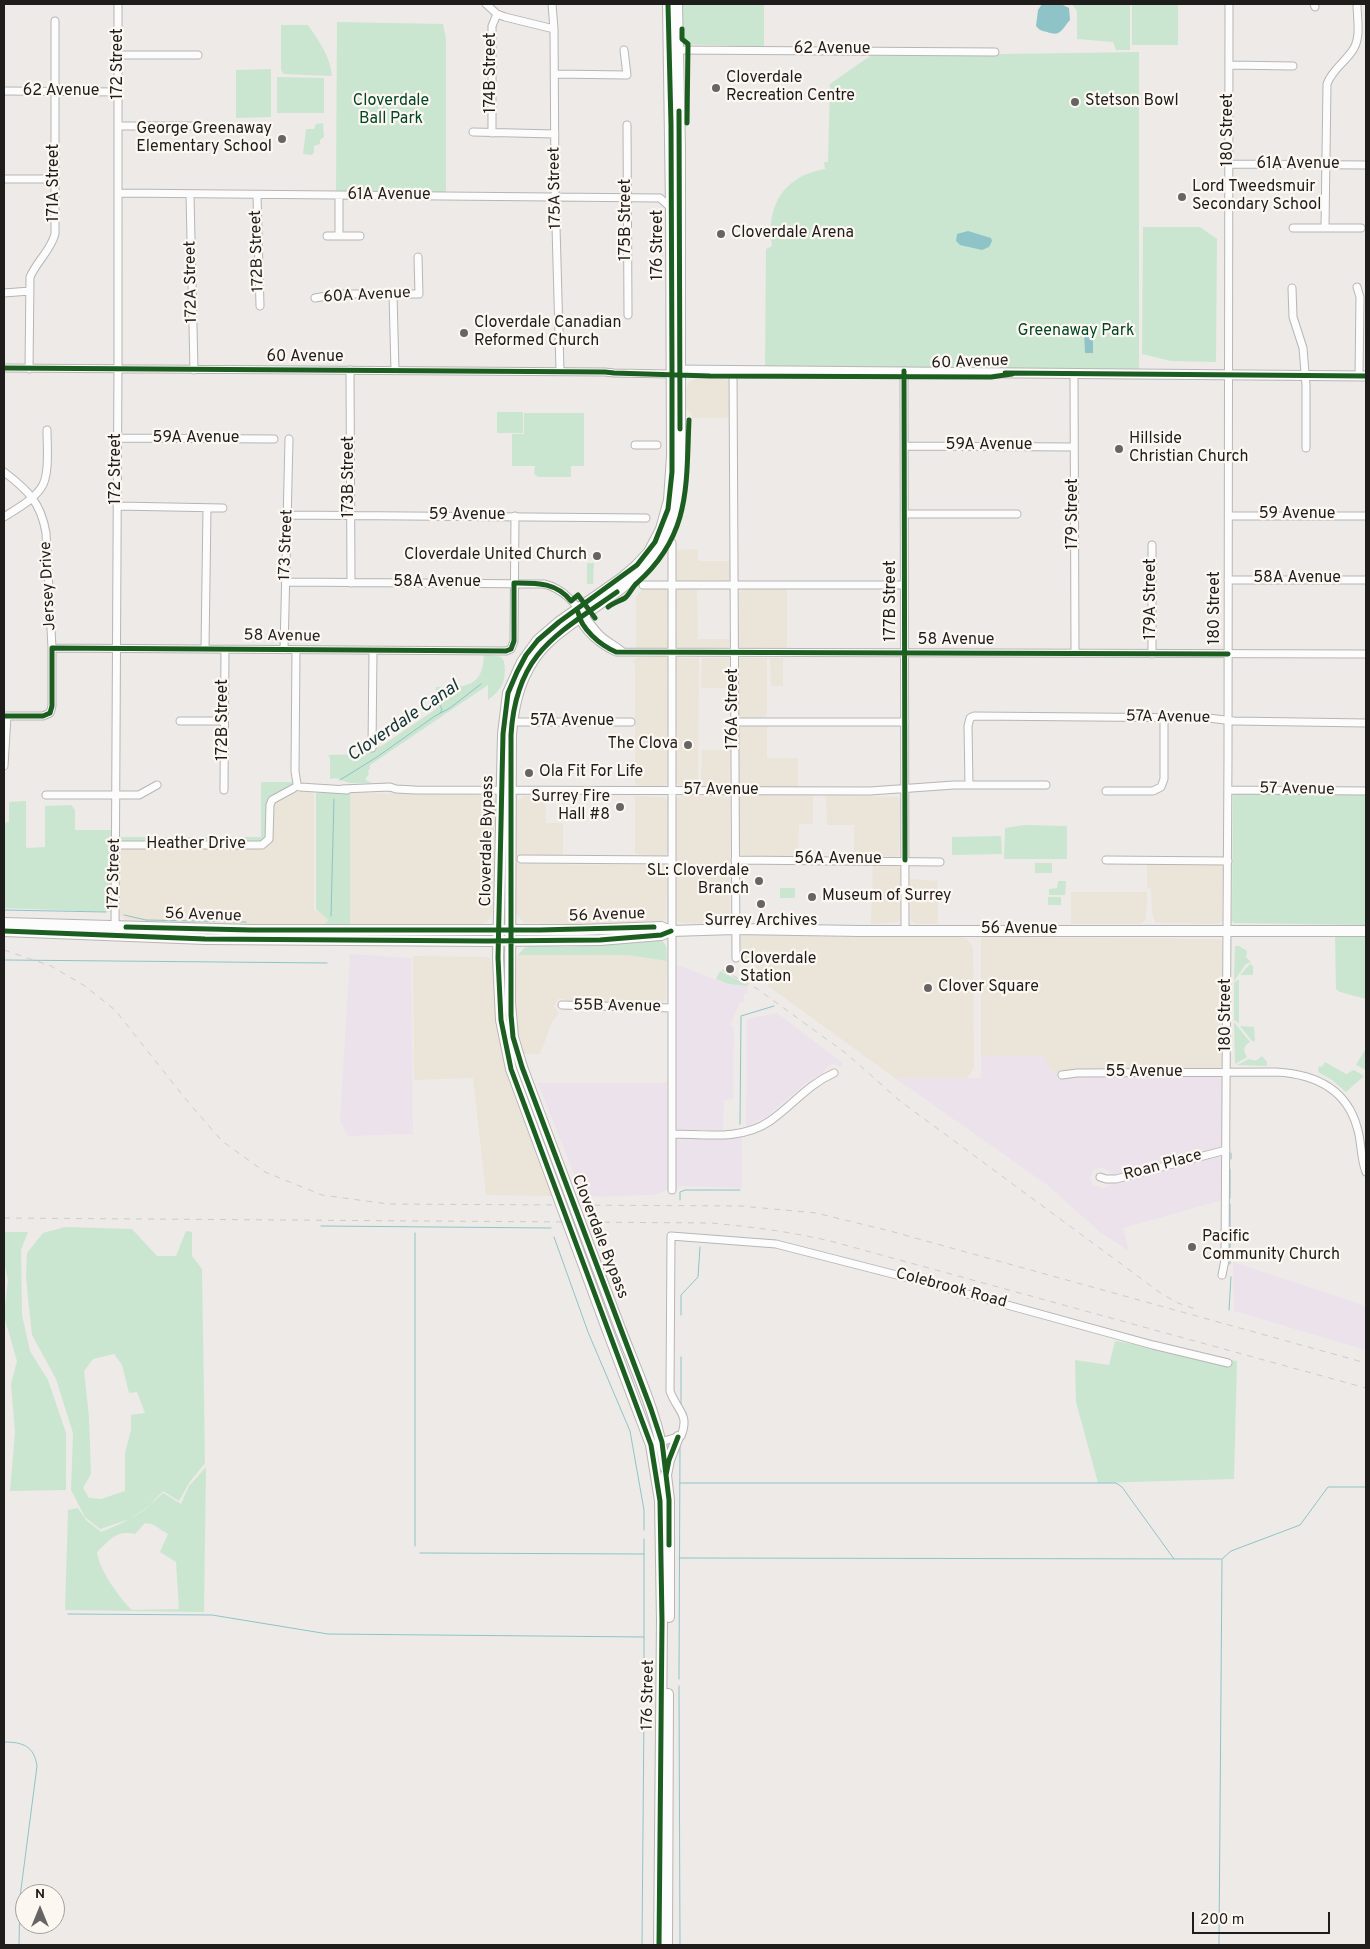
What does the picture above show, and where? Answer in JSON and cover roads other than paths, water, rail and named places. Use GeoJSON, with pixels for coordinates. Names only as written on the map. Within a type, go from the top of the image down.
{"type":"FeatureCollection","features":[{"type":"Feature","properties":{"kind":"highway","name":"176 Street"},"geometry":{"type":"LineString","coordinates":[[668,4],[673,50],[671,184],[676,372],[671,487]]}},
{"type":"Feature","properties":{"kind":"highway"},"geometry":{"type":"LineString","coordinates":[[676,372],[680,148],[673,50],[677,4]]}},
{"type":"Feature","properties":{"kind":"highway","name":"Cloverdale Bypass"},"geometry":{"type":"LineString","coordinates":[[662,1442],[651,1407],[522,1067],[512,1028],[510,936],[505,913],[506,790],[504,719],[512,681],[522,662],[538,640],[559,622],[580,614],[631,582],[654,558],[671,527],[678,502],[680,477],[676,372]]}},
{"type":"Feature","properties":{"kind":"highway","name":"Cloverdale Bypass"},"geometry":{"type":"LineString","coordinates":[[506,790],[514,704],[520,686],[534,659],[550,641],[637,565],[649,552],[661,529],[668,509],[671,487]]}},
{"type":"Feature","properties":{"kind":"highway"},"geometry":{"type":"LineString","coordinates":[[479,930],[505,913],[535,930]]}},
{"type":"Feature","properties":{"kind":"highway","name":"Cloverdale Bypass"},"geometry":{"type":"LineString","coordinates":[[505,913],[499,936],[498,958],[503,1038],[511,1069],[652,1445]]}},
{"type":"Feature","properties":{"kind":"highway","name":"56 Avenue"},"geometry":{"type":"LineString","coordinates":[[4,923],[114,930],[205,939],[477,941],[535,930],[661,927],[671,931]]}},
{"type":"Feature","properties":{"kind":"highway","name":"56 Avenue"},"geometry":{"type":"LineString","coordinates":[[510,936],[527,941],[600,940],[661,935],[671,931],[735,929],[1366,931]]}},
{"type":"Feature","properties":{"kind":"highway","name":"56 Avenue"},"geometry":{"type":"LineString","coordinates":[[4,931],[479,930],[499,936]]}},
{"type":"Feature","properties":{"kind":"highway"},"geometry":{"type":"LineString","coordinates":[[477,941],[490,949],[498,958]]}},
{"type":"Feature","properties":{"kind":"highway"},"geometry":{"type":"LineString","coordinates":[[510,959],[527,941]]}},
{"type":"Feature","properties":{"kind":"highway"},"geometry":{"type":"LineString","coordinates":[[666,1475],[669,1460],[678,1437]]}},
{"type":"Feature","properties":{"kind":"highway"},"geometry":{"type":"LineString","coordinates":[[662,1442],[669,1500],[667,1945]]}},
{"type":"Feature","properties":{"kind":"highway","name":"176 Street"},"geometry":{"type":"LineString","coordinates":[[652,1445],[660,1501],[662,1602],[659,1945]]}},
{"type":"Feature","properties":{"kind":"main road","name":"60 Avenue"},"geometry":{"type":"LineString","coordinates":[[676,372],[807,373],[843,370],[904,374]]}},
{"type":"Feature","properties":{"kind":"main road","name":"60 Avenue"},"geometry":{"type":"LineString","coordinates":[[733,373],[773,376],[781,372],[1363,376]]}},
{"type":"Feature","properties":{"kind":"street","name":"172 Street"},"geometry":{"type":"LineString","coordinates":[[114,930],[118,438],[118,4]]}},
{"type":"Feature","properties":{"kind":"street"},"geometry":{"type":"LineString","coordinates":[[486,4],[498,14],[554,29]]}},
{"type":"Feature","properties":{"kind":"street","name":"175A Street"},"geometry":{"type":"LineString","coordinates":[[552,4],[560,371]]}},
{"type":"Feature","properties":{"kind":"street","name":"180 Street"},"geometry":{"type":"LineString","coordinates":[[1222,1275],[1225,1260],[1228,931],[1229,4]]}},
{"type":"Feature","properties":{"kind":"street"},"geometry":{"type":"LineString","coordinates":[[1325,227],[1327,84],[1332,73],[1353,50],[1356,43],[1357,4]]}},
{"type":"Feature","properties":{"kind":"street","name":"174B Street"},"geometry":{"type":"LineString","coordinates":[[492,132],[492,26],[498,14]]}},
{"type":"Feature","properties":{"kind":"street","name":"171A Street"},"geometry":{"type":"LineString","coordinates":[[29,369],[30,277],[33,269],[53,242],[55,234],[54,21]]}},
{"type":"Feature","properties":{"kind":"street"},"geometry":{"type":"LineString","coordinates":[[555,74],[626,75],[624,50]]}},
{"type":"Feature","properties":{"kind":"street","name":"62 Avenue"},"geometry":{"type":"LineString","coordinates":[[673,50],[996,52]]}},
{"type":"Feature","properties":{"kind":"street"},"geometry":{"type":"LineString","coordinates":[[119,55],[198,55]]}},
{"type":"Feature","properties":{"kind":"street"},"geometry":{"type":"LineString","coordinates":[[1229,65],[1293,66]]}},
{"type":"Feature","properties":{"kind":"street","name":"62 Avenue"},"geometry":{"type":"LineString","coordinates":[[4,91],[119,92]]}},
{"type":"Feature","properties":{"kind":"street","name":"175B Street"},"geometry":{"type":"LineString","coordinates":[[627,125],[628,314]]}},
{"type":"Feature","properties":{"kind":"street"},"geometry":{"type":"LineString","coordinates":[[119,126],[199,126]]}},
{"type":"Feature","properties":{"kind":"street"},"geometry":{"type":"LineString","coordinates":[[473,132],[555,134]]}},
{"type":"Feature","properties":{"kind":"street","name":"61A Avenue"},"geometry":{"type":"LineString","coordinates":[[1229,164],[1366,165]]}},
{"type":"Feature","properties":{"kind":"street"},"geometry":{"type":"LineString","coordinates":[[4,179],[55,179]]}},
{"type":"Feature","properties":{"kind":"street"},"geometry":{"type":"LineString","coordinates":[[671,184],[668,192],[660,198],[672,208]]}},
{"type":"Feature","properties":{"kind":"street","name":"61A Avenue"},"geometry":{"type":"LineString","coordinates":[[119,193],[660,198]]}},
{"type":"Feature","properties":{"kind":"street","name":"172A Street"},"geometry":{"type":"LineString","coordinates":[[190,195],[194,370]]}},
{"type":"Feature","properties":{"kind":"street","name":"172B Street"},"geometry":{"type":"LineString","coordinates":[[257,195],[260,306]]}},
{"type":"Feature","properties":{"kind":"street"},"geometry":{"type":"LineString","coordinates":[[339,196],[339,236]]}},
{"type":"Feature","properties":{"kind":"street"},"geometry":{"type":"LineString","coordinates":[[1293,228],[1361,228]]}},
{"type":"Feature","properties":{"kind":"street"},"geometry":{"type":"LineString","coordinates":[[327,236],[360,236]]}},
{"type":"Feature","properties":{"kind":"street","name":"60A Avenue"},"geometry":{"type":"LineString","coordinates":[[316,298],[338,294],[418,294],[418,257]]}},
{"type":"Feature","properties":{"kind":"street"},"geometry":{"type":"LineString","coordinates":[[1357,287],[1363,307],[1363,376]]}},
{"type":"Feature","properties":{"kind":"street"},"geometry":{"type":"LineString","coordinates":[[1292,288],[1293,317],[1303,348],[1306,448]]}},
{"type":"Feature","properties":{"kind":"street"},"geometry":{"type":"LineString","coordinates":[[4,293],[30,291]]}},
{"type":"Feature","properties":{"kind":"street"},"geometry":{"type":"LineString","coordinates":[[393,294],[395,371]]}},
{"type":"Feature","properties":{"kind":"street","name":"60 Avenue"},"geometry":{"type":"LineString","coordinates":[[4,368],[605,372],[621,369],[676,372]]}},
{"type":"Feature","properties":{"kind":"street","name":"173B Street"},"geometry":{"type":"LineString","coordinates":[[350,370],[351,583]]}},
{"type":"Feature","properties":{"kind":"street","name":"176A Street"},"geometry":{"type":"LineString","coordinates":[[733,373],[736,958]]}},
{"type":"Feature","properties":{"kind":"street","name":"177B Street"},"geometry":{"type":"LineString","coordinates":[[904,374],[905,931]]}},
{"type":"Feature","properties":{"kind":"street","name":"179 Street"},"geometry":{"type":"LineString","coordinates":[[1074,374],[1075,653]]}},
{"type":"Feature","properties":{"kind":"street"},"geometry":{"type":"LineString","coordinates":[[4,518],[33,497],[42,487],[46,474],[47,430]]}},
{"type":"Feature","properties":{"kind":"street","name":"59A Avenue"},"geometry":{"type":"LineString","coordinates":[[118,438],[274,439]]}},
{"type":"Feature","properties":{"kind":"street","name":"173 Street"},"geometry":{"type":"LineString","coordinates":[[284,650],[289,439]]}},
{"type":"Feature","properties":{"kind":"street"},"geometry":{"type":"LineString","coordinates":[[635,445],[657,445]]}},
{"type":"Feature","properties":{"kind":"street","name":"59A Avenue"},"geometry":{"type":"LineString","coordinates":[[904,446],[1074,447]]}},
{"type":"Feature","properties":{"kind":"street","name":"Jersey Drive"},"geometry":{"type":"LineString","coordinates":[[4,472],[33,497],[43,516],[46,533],[52,648],[52,706],[47,715],[6,716]]}},
{"type":"Feature","properties":{"kind":"street"},"geometry":{"type":"LineString","coordinates":[[117,506],[223,508]]}},
{"type":"Feature","properties":{"kind":"street"},"geometry":{"type":"LineString","coordinates":[[205,649],[207,508]]}},
{"type":"Feature","properties":{"kind":"street"},"geometry":{"type":"LineString","coordinates":[[904,514],[1017,514]]}},
{"type":"Feature","properties":{"kind":"street","name":"59 Avenue"},"geometry":{"type":"LineString","coordinates":[[288,515],[646,518]]}},
{"type":"Feature","properties":{"kind":"street"},"geometry":{"type":"LineString","coordinates":[[514,583],[515,516]]}},
{"type":"Feature","properties":{"kind":"street","name":"59 Avenue"},"geometry":{"type":"LineString","coordinates":[[1229,516],[1366,516]]}},
{"type":"Feature","properties":{"kind":"street"},"geometry":{"type":"LineString","coordinates":[[672,543],[672,1190]]}},
{"type":"Feature","properties":{"kind":"street","name":"179A Street"},"geometry":{"type":"LineString","coordinates":[[1152,545],[1152,654]]}},
{"type":"Feature","properties":{"kind":"street","name":"58A Avenue"},"geometry":{"type":"LineString","coordinates":[[1228,580],[1366,580]]}},
{"type":"Feature","properties":{"kind":"street","name":"58A Avenue"},"geometry":{"type":"LineString","coordinates":[[286,582],[514,583],[548,585],[557,588],[568,596],[580,614]]}},
{"type":"Feature","properties":{"kind":"street","name":"58 Avenue"},"geometry":{"type":"LineString","coordinates":[[52,648],[502,652],[511,648],[514,641],[514,583]]}},
{"type":"Feature","properties":{"kind":"street"},"geometry":{"type":"LineString","coordinates":[[643,585],[904,585]]}},
{"type":"Feature","properties":{"kind":"street","name":"58 Avenue"},"geometry":{"type":"LineString","coordinates":[[580,614],[594,637],[607,648],[616,652],[1366,654]]}},
{"type":"Feature","properties":{"kind":"street","name":"172B Street"},"geometry":{"type":"LineString","coordinates":[[224,790],[225,649]]}},
{"type":"Feature","properties":{"kind":"street"},"geometry":{"type":"LineString","coordinates":[[296,650],[295,771],[297,786]]}},
{"type":"Feature","properties":{"kind":"street"},"geometry":{"type":"LineString","coordinates":[[372,651],[372,748]]}},
{"type":"Feature","properties":{"kind":"street"},"geometry":{"type":"LineString","coordinates":[[4,766],[6,716]]}},
{"type":"Feature","properties":{"kind":"street","name":"57A Avenue"},"geometry":{"type":"LineString","coordinates":[[969,785],[968,726],[970,718],[979,716],[1208,718],[1366,723]]}},
{"type":"Feature","properties":{"kind":"street"},"geometry":{"type":"LineString","coordinates":[[1106,792],[1153,792],[1161,786],[1164,779],[1164,718]]}},
{"type":"Feature","properties":{"kind":"street"},"geometry":{"type":"LineString","coordinates":[[180,721],[224,721]]}},
{"type":"Feature","properties":{"kind":"street","name":"57A Avenue"},"geometry":{"type":"LineString","coordinates":[[512,722],[631,722]]}},
{"type":"Feature","properties":{"kind":"street"},"geometry":{"type":"LineString","coordinates":[[734,722],[905,722]]}},
{"type":"Feature","properties":{"kind":"street"},"geometry":{"type":"LineString","coordinates":[[46,795],[139,795],[157,784]]}},
{"type":"Feature","properties":{"kind":"street","name":"57 Avenue"},"geometry":{"type":"LineString","coordinates":[[297,786],[390,792],[396,789],[870,791],[969,785],[1046,785]]}},
{"type":"Feature","properties":{"kind":"street","name":"Heather Drive"},"geometry":{"type":"LineString","coordinates":[[116,845],[262,845],[269,839],[270,805],[272,800],[297,786]]}},
{"type":"Feature","properties":{"kind":"street","name":"57 Avenue"},"geometry":{"type":"LineString","coordinates":[[1228,790],[1366,791]]}},
{"type":"Feature","properties":{"kind":"street"},"geometry":{"type":"LineString","coordinates":[[521,859],[671,860]]}},
{"type":"Feature","properties":{"kind":"street","name":"56A Avenue"},"geometry":{"type":"LineString","coordinates":[[735,860],[905,860],[940,862]]}},
{"type":"Feature","properties":{"kind":"street"},"geometry":{"type":"LineString","coordinates":[[1106,860],[1228,861]]}},
{"type":"Feature","properties":{"kind":"street","name":"55B Avenue"},"geometry":{"type":"LineString","coordinates":[[562,1005],[672,1008]]}},
{"type":"Feature","properties":{"kind":"street","name":"55 Avenue"},"geometry":{"type":"LineString","coordinates":[[1062,1075],[1077,1073],[1227,1072],[1289,1073],[1310,1077],[1327,1086],[1342,1098],[1352,1113],[1357,1126],[1362,1161],[1366,1172]]}},
{"type":"Feature","properties":{"kind":"street"},"geometry":{"type":"LineString","coordinates":[[672,1134],[730,1135],[746,1133],[770,1121],[806,1090],[834,1073]]}},
{"type":"Feature","properties":{"kind":"street","name":"Roan Place"},"geometry":{"type":"LineString","coordinates":[[1100,1177],[1116,1179],[1226,1150]]}},
{"type":"Feature","properties":{"kind":"street","name":"Colebrook Road"},"geometry":{"type":"LineString","coordinates":[[678,1437],[682,1436],[686,1425],[670,1391],[671,1236],[776,1244],[920,1280],[1153,1345],[1228,1363]]}},
{"type":"Feature","properties":{"kind":"street"},"geometry":{"type":"LineString","coordinates":[[652,1445],[678,1437]]}},
{"type":"Feature","properties":{"kind":"water"},"geometry":{"type":"Polygon","coordinates":[[[1042,4],[1061,4],[1069,8],[1070,20],[1058,33],[1044,31],[1036,26],[1038,10],[1042,4]]]}},
{"type":"Feature","properties":{"kind":"water"},"geometry":{"type":"Polygon","coordinates":[[[968,231],[991,238],[992,241],[989,247],[982,250],[960,245],[956,241],[957,234],[968,231]]]}},
{"type":"Feature","properties":{"kind":"water"},"geometry":{"type":"Polygon","coordinates":[[[1084,331],[1093,331],[1093,353],[1085,353],[1084,331]]]}},
{"type":"Feature","properties":{"kind":"waterway","name":"Cloverdale Canal"},"geometry":{"type":"LineString","coordinates":[[340,780],[377,757],[435,716],[450,708],[481,684]]}},
{"type":"Feature","properties":{"kind":"waterway"},"geometry":{"type":"LineString","coordinates":[[440,713],[442,710],[439,701],[441,697],[445,697],[441,692]]}},
{"type":"Feature","properties":{"kind":"waterway","name":"Cloverdale Canal"},"geometry":{"type":"LineString","coordinates":[[331,916],[334,799]]}},
{"type":"Feature","properties":{"kind":"waterway","name":"Cloverdale Canal"},"geometry":{"type":"LineString","coordinates":[[4,910],[106,912]]}},
{"type":"Feature","properties":{"kind":"waterway","name":"Cloverdale Canal"},"geometry":{"type":"LineString","coordinates":[[124,915],[146,920],[246,922]]}},
{"type":"Feature","properties":{"kind":"waterway"},"geometry":{"type":"LineString","coordinates":[[4,960],[327,963]]}},
{"type":"Feature","properties":{"kind":"waterway"},"geometry":{"type":"LineString","coordinates":[[740,1124],[741,1016],[774,1006]]}},
{"type":"Feature","properties":{"kind":"waterway"},"geometry":{"type":"LineString","coordinates":[[1231,1153],[1231,1159]]}},
{"type":"Feature","properties":{"kind":"waterway"},"geometry":{"type":"LineString","coordinates":[[1230,1169],[1230,1198]]}},
{"type":"Feature","properties":{"kind":"waterway"},"geometry":{"type":"LineString","coordinates":[[680,1200],[680,1192],[685,1190],[740,1190]]}},
{"type":"Feature","properties":{"kind":"waterway"},"geometry":{"type":"LineString","coordinates":[[1230,1204],[1230,1232]]}},
{"type":"Feature","properties":{"kind":"waterway"},"geometry":{"type":"LineString","coordinates":[[321,1226],[551,1228]]}},
{"type":"Feature","properties":{"kind":"waterway"},"geometry":{"type":"LineString","coordinates":[[415,1233],[415,1546]]}},
{"type":"Feature","properties":{"kind":"waterway"},"geometry":{"type":"LineString","coordinates":[[554,1237],[588,1332],[630,1431],[644,1510],[644,1530]]}},
{"type":"Feature","properties":{"kind":"waterway"},"geometry":{"type":"LineString","coordinates":[[1230,1239],[1230,1256]]}},
{"type":"Feature","properties":{"kind":"waterway"},"geometry":{"type":"LineString","coordinates":[[681,1315],[681,1295],[698,1277],[700,1247]]}},
{"type":"Feature","properties":{"kind":"waterway"},"geometry":{"type":"LineString","coordinates":[[1229,1310],[1231,1277]]}},
{"type":"Feature","properties":{"kind":"waterway"},"geometry":{"type":"LineString","coordinates":[[681,1357],[681,1406]]}},
{"type":"Feature","properties":{"kind":"waterway"},"geometry":{"type":"LineString","coordinates":[[679,1679],[680,1444]]}},
{"type":"Feature","properties":{"kind":"waterway"},"geometry":{"type":"LineString","coordinates":[[680,1483],[1116,1483],[1122,1487],[1174,1559]]}},
{"type":"Feature","properties":{"kind":"waterway"},"geometry":{"type":"LineString","coordinates":[[1219,1945],[1222,1559],[1231,1551],[1300,1525],[1328,1487],[1366,1487]]}},
{"type":"Feature","properties":{"kind":"waterway"},"geometry":{"type":"LineString","coordinates":[[644,1539],[644,1700]]}},
{"type":"Feature","properties":{"kind":"waterway"},"geometry":{"type":"LineString","coordinates":[[420,1553],[644,1554]]}},
{"type":"Feature","properties":{"kind":"waterway"},"geometry":{"type":"LineString","coordinates":[[679,1558],[1221,1559]]}},
{"type":"Feature","properties":{"kind":"waterway"},"geometry":{"type":"LineString","coordinates":[[68,1614],[212,1615],[328,1634],[644,1637]]}},
{"type":"Feature","properties":{"kind":"waterway"},"geometry":{"type":"LineString","coordinates":[[679,1686],[680,1945]]}},
{"type":"Feature","properties":{"kind":"waterway"},"geometry":{"type":"LineString","coordinates":[[642,1945],[644,1712]]}},
{"type":"Feature","properties":{"kind":"waterway"},"geometry":{"type":"LineString","coordinates":[[4,1742],[26,1746],[36,1759],[37,1766],[20,1897],[19,1945]]}},
{"type":"Feature","properties":{"kind":"railway"},"geometry":{"type":"LineString","coordinates":[[4,950],[51,966],[85,986],[115,1010],[188,1102],[222,1141],[265,1172],[322,1195],[388,1204],[741,1206],[816,1213],[890,1231],[1366,1363]]}},
{"type":"Feature","properties":{"kind":"railway"},"geometry":{"type":"LineString","coordinates":[[722,970],[756,988],[847,1054],[900,1101],[1162,1294],[1178,1303],[1198,1310]]}},
{"type":"Feature","properties":{"kind":"railway"},"geometry":{"type":"LineString","coordinates":[[4,1218],[711,1223],[758,1228],[834,1242],[1366,1388]]}},
{"type":"Feature","properties":{"kind":"place","name":"Cloverdale Recreation Centre"},"geometry":{"type":"Point","coordinates":[716,88]}},
{"type":"Feature","properties":{"kind":"place","name":"Stetson Bowl"},"geometry":{"type":"Point","coordinates":[1075,102]}},
{"type":"Feature","properties":{"kind":"place","name":"George Greenaway Elementary School"},"geometry":{"type":"Point","coordinates":[282,139]}},
{"type":"Feature","properties":{"kind":"place","name":"Lord Tweedsmuir Secondary School"},"geometry":{"type":"Point","coordinates":[1182,197]}},
{"type":"Feature","properties":{"kind":"place","name":"Cloverdale Arena"},"geometry":{"type":"Point","coordinates":[721,234]}},
{"type":"Feature","properties":{"kind":"place","name":"Cloverdale Canadian Reformed Church"},"geometry":{"type":"Point","coordinates":[464,333]}},
{"type":"Feature","properties":{"kind":"place","name":"Hillside Christian Church"},"geometry":{"type":"Point","coordinates":[1119,449]}},
{"type":"Feature","properties":{"kind":"place","name":"Cloverdale United Church"},"geometry":{"type":"Point","coordinates":[597,556]}},
{"type":"Feature","properties":{"kind":"place","name":"The Clova"},"geometry":{"type":"Point","coordinates":[688,745]}},
{"type":"Feature","properties":{"kind":"place","name":"Ola Fit For Life"},"geometry":{"type":"Point","coordinates":[529,773]}},
{"type":"Feature","properties":{"kind":"place","name":"Surrey Fire Hall #8"},"geometry":{"type":"Point","coordinates":[620,807]}},
{"type":"Feature","properties":{"kind":"place","name":"SL: Cloverdale Branch"},"geometry":{"type":"Point","coordinates":[759,881]}},
{"type":"Feature","properties":{"kind":"place","name":"Museum of Surrey"},"geometry":{"type":"Point","coordinates":[812,897]}},
{"type":"Feature","properties":{"kind":"place","name":"Surrey Archives"},"geometry":{"type":"Point","coordinates":[761,904]}},
{"type":"Feature","properties":{"kind":"place","name":"Cloverdale Station"},"geometry":{"type":"Point","coordinates":[730,969]}},
{"type":"Feature","properties":{"kind":"place","name":"Clover Square"},"geometry":{"type":"Point","coordinates":[928,988]}},
{"type":"Feature","properties":{"kind":"place","name":"Pacific Community Church"},"geometry":{"type":"Point","coordinates":[1192,1247]}},
{"type":"Feature","properties":{"kind":"park label","name":"Cloverdale Ball Park"},"geometry":{"type":"Point","coordinates":[391,111]}},
{"type":"Feature","properties":{"kind":"park label","name":"Greenaway Park"},"geometry":{"type":"Point","coordinates":[1076,332]}}]}
